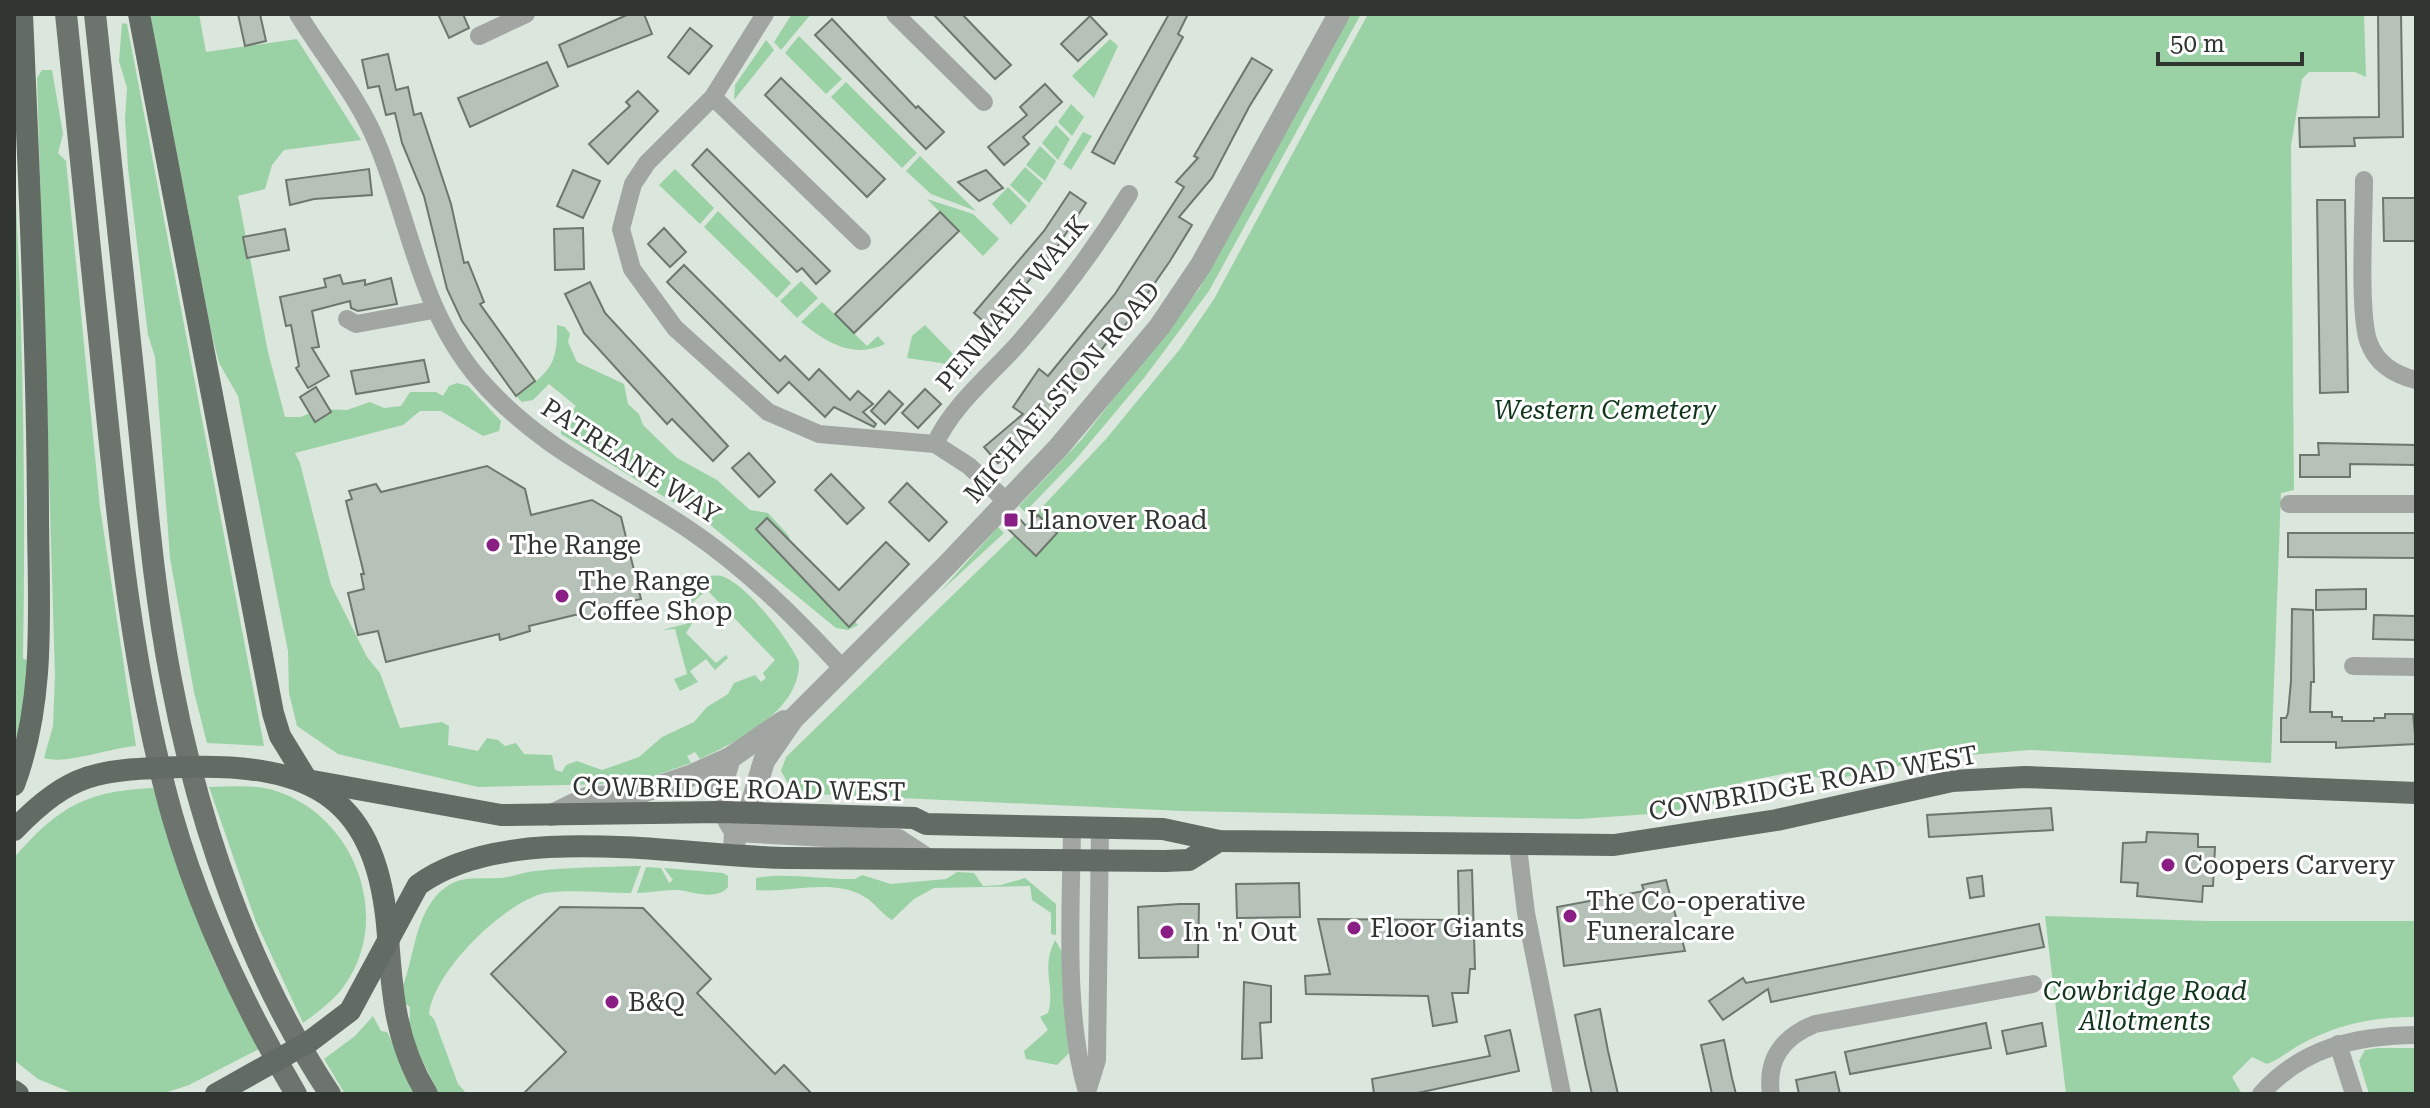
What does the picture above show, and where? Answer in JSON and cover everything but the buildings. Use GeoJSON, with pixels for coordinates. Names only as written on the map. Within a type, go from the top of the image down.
{"type":"FeatureCollection","features":[{"type":"Feature","properties":{"kind":"highway"},"geometry":{"type":"LineString","coordinates":[[14,785],[37,700],[38,635],[38,432],[22,14]]}},
{"type":"Feature","properties":{"kind":"highway"},"geometry":{"type":"LineString","coordinates":[[139,14],[273,713],[280,736],[307,780],[350,818],[362,834],[379,872],[388,937]]}},
{"type":"Feature","properties":{"kind":"highway","name":"COWBRIDGE ROAD WEST"},"geometry":{"type":"LineString","coordinates":[[14,830],[58,789],[91,776],[136,768],[254,768],[476,813],[749,812],[1072,828],[1163,829],[1219,841],[1393,842],[1518,847],[1614,845],[1675,838],[1777,820],[1952,781],[2025,777],[2416,793]]}},
{"type":"Feature","properties":{"kind":"highway","name":"COWBRIDGE ROAD WEST"},"geometry":{"type":"LineString","coordinates":[[216,1094],[297,1050],[343,1016],[362,994],[388,937],[418,885],[443,871],[499,855],[572,846],[734,842],[783,858],[1189,860],[1219,841]]}},
{"type":"Feature","properties":{"kind":"main road"},"geometry":{"type":"LineString","coordinates":[[66,14],[125,582],[147,713],[165,791],[218,941],[253,1017],[296,1094]]}},
{"type":"Feature","properties":{"kind":"main road"},"geometry":{"type":"LineString","coordinates":[[95,14],[152,548],[171,680],[200,803],[226,881],[278,1001],[330,1094]]}},
{"type":"Feature","properties":{"kind":"main road"},"geometry":{"type":"LineString","coordinates":[[388,937],[392,995],[401,1043],[427,1094]]}},
{"type":"Feature","properties":{"kind":"street","name":"PATREANE WAY"},"geometry":{"type":"LineString","coordinates":[[298,14],[366,119],[433,310],[468,365],[527,425],[579,465],[660,511],[722,553],[786,610],[844,670]]}},
{"type":"Feature","properties":{"kind":"street"},"geometry":{"type":"LineString","coordinates":[[479,36],[503,19],[526,14]]}},
{"type":"Feature","properties":{"kind":"street"},"geometry":{"type":"LineString","coordinates":[[765,14],[713,97],[647,163],[626,203],[621,229],[624,250],[648,296],[675,328],[742,392],[791,424],[819,434],[935,444],[969,466],[1007,502]]}},
{"type":"Feature","properties":{"kind":"street"},"geometry":{"type":"LineString","coordinates":[[895,14],[984,102]]}},
{"type":"Feature","properties":{"kind":"street","name":"MICHAELSTON ROAD"},"geometry":{"type":"LineString","coordinates":[[734,842],[749,812],[764,761],[793,719],[1007,502],[1118,378],[1188,287],[1339,14]]}},
{"type":"Feature","properties":{"kind":"street"},"geometry":{"type":"LineString","coordinates":[[713,97],[862,241]]}},
{"type":"Feature","properties":{"kind":"street"},"geometry":{"type":"LineString","coordinates":[[2364,180],[2365,331],[2375,355],[2384,365],[2396,374],[2416,380]]}},
{"type":"Feature","properties":{"kind":"street","name":"PENMAEN WALK"},"geometry":{"type":"LineString","coordinates":[[935,444],[947,421],[1072,278],[1129,194]]}},
{"type":"Feature","properties":{"kind":"street"},"geometry":{"type":"LineString","coordinates":[[347,319],[356,324],[433,310]]}},
{"type":"Feature","properties":{"kind":"street"},"geometry":{"type":"LineString","coordinates":[[2289,504],[2416,504]]}},
{"type":"Feature","properties":{"kind":"street"},"geometry":{"type":"LineString","coordinates":[[2353,666],[2416,667]]}},
{"type":"Feature","properties":{"kind":"street","name":"MICHAELSTON ROAD"},"geometry":{"type":"LineString","coordinates":[[552,815],[587,798],[647,791],[730,758],[777,723],[793,719]]}},
{"type":"Feature","properties":{"kind":"street"},"geometry":{"type":"LineString","coordinates":[[730,758],[721,794],[721,812],[734,842]]}},
{"type":"Feature","properties":{"kind":"street"},"geometry":{"type":"LineString","coordinates":[[1072,828],[1077,1060],[1087,1092],[1097,1060],[1100,829]]}},
{"type":"Feature","properties":{"kind":"street"},"geometry":{"type":"LineString","coordinates":[[1518,847],[1526,913],[1562,1094]]}},
{"type":"Feature","properties":{"kind":"street"},"geometry":{"type":"LineString","coordinates":[[1771,1094],[1771,1067],[1776,1055],[1795,1032],[1815,1024],[2033,984]]}},
{"type":"Feature","properties":{"kind":"street"},"geometry":{"type":"LineString","coordinates":[[2261,1094],[2310,1054],[2379,1035],[2416,1035]]}},
{"type":"Feature","properties":{"kind":"street"},"geometry":{"type":"LineString","coordinates":[[2338,1044],[2354,1094]]}},
{"type":"Feature","properties":{"kind":"green space"},"geometry":{"type":"Polygon","coordinates":[[[150,14],[199,14],[206,52],[297,39],[361,140],[284,150],[272,165],[265,189],[238,196],[268,352],[285,417],[301,417],[319,409],[347,410],[370,402],[384,408],[401,406],[410,392],[436,392],[443,396],[449,386],[457,383],[468,386],[501,421],[499,431],[483,436],[441,411],[420,411],[403,425],[295,453],[331,585],[367,657],[380,673],[400,728],[442,722],[449,726],[448,745],[478,751],[487,738],[498,740],[505,746],[516,743],[524,754],[552,755],[555,770],[562,772],[566,765],[577,761],[602,770],[639,757],[662,737],[694,722],[707,707],[728,694],[734,683],[755,675],[761,682],[766,678],[763,673],[775,660],[707,590],[691,604],[682,602],[681,594],[689,586],[712,576],[734,582],[756,602],[799,662],[797,679],[789,695],[764,722],[715,752],[700,759],[695,752],[687,756],[691,763],[651,777],[609,784],[478,787],[338,754],[297,726],[289,693],[288,651],[238,396],[219,363],[211,331],[150,14]]]}},
{"type":"Feature","properties":{"kind":"green space"},"geometry":{"type":"Polygon","coordinates":[[[792,14],[811,14],[781,50],[774,42],[792,14]]]}},
{"type":"Feature","properties":{"kind":"green space"},"geometry":{"type":"Polygon","coordinates":[[[1351,14],[1361,14],[1209,291],[1144,378],[1076,459],[1025,512],[1019,506],[1082,439],[1199,289],[1351,14]]]}},
{"type":"Feature","properties":{"kind":"green space","name":"Western Cemetery"},"geometry":{"type":"Polygon","coordinates":[[[1368,14],[2364,14],[2366,77],[2355,72],[2309,72],[2302,79],[2291,146],[2294,490],[2281,493],[2271,763],[2030,750],[1944,757],[1841,778],[1826,779],[1792,772],[1742,782],[1720,803],[1650,814],[1579,819],[1182,811],[815,794],[791,789],[781,771],[786,757],[1028,522],[1106,439],[1180,349],[1214,299],[1368,14]]]}},
{"type":"Feature","properties":{"kind":"green space"},"geometry":{"type":"Polygon","coordinates":[[[122,23],[127,24],[264,746],[207,743],[194,692],[170,558],[155,357],[148,335],[128,168],[127,88],[119,61],[122,23]]]}},
{"type":"Feature","properties":{"kind":"green space"},"geometry":{"type":"Polygon","coordinates":[[[799,36],[842,79],[826,94],[785,53],[799,36]]]}},
{"type":"Feature","properties":{"kind":"green space"},"geometry":{"type":"Polygon","coordinates":[[[1110,39],[1118,46],[1094,98],[1072,76],[1110,39]]]}},
{"type":"Feature","properties":{"kind":"green space"},"geometry":{"type":"Polygon","coordinates":[[[766,40],[774,50],[734,100],[735,85],[766,40]]]}},
{"type":"Feature","properties":{"kind":"green space"},"geometry":{"type":"Polygon","coordinates":[[[42,70],[52,70],[63,134],[58,153],[66,161],[100,507],[136,746],[53,760],[44,758],[53,726],[55,676],[37,78],[42,70]]]}},
{"type":"Feature","properties":{"kind":"green space"},"geometry":{"type":"Polygon","coordinates":[[[846,82],[917,153],[902,168],[831,97],[846,82]]]}},
{"type":"Feature","properties":{"kind":"green space"},"geometry":{"type":"Polygon","coordinates":[[[1071,104],[1084,117],[1072,136],[1058,122],[1071,104]]]}},
{"type":"Feature","properties":{"kind":"green space"},"geometry":{"type":"Polygon","coordinates":[[[1056,125],[1070,139],[1058,160],[1042,143],[1056,125]]]}},
{"type":"Feature","properties":{"kind":"green space"},"geometry":{"type":"Polygon","coordinates":[[[1083,132],[1092,136],[1071,170],[1063,164],[1083,132]]]}},
{"type":"Feature","properties":{"kind":"green space"},"geometry":{"type":"Polygon","coordinates":[[[1040,146],[1056,161],[1045,181],[1026,165],[1040,146]]]}},
{"type":"Feature","properties":{"kind":"green space"},"geometry":{"type":"Polygon","coordinates":[[[920,156],[976,211],[931,194],[906,171],[920,156]]]}},
{"type":"Feature","properties":{"kind":"green space"},"geometry":{"type":"Polygon","coordinates":[[[14,162],[23,410],[23,658],[28,661],[25,703],[14,749],[14,162]]]}},
{"type":"Feature","properties":{"kind":"green space"},"geometry":{"type":"Polygon","coordinates":[[[1025,167],[1043,183],[1029,203],[1010,185],[1025,167]]]}},
{"type":"Feature","properties":{"kind":"green space"},"geometry":{"type":"Polygon","coordinates":[[[675,169],[714,208],[700,224],[659,185],[675,169]]]}},
{"type":"Feature","properties":{"kind":"green space"},"geometry":{"type":"Polygon","coordinates":[[[1008,187],[1027,206],[1011,225],[992,204],[1008,187]]]}},
{"type":"Feature","properties":{"kind":"green space"},"geometry":{"type":"Polygon","coordinates":[[[927,199],[973,214],[999,239],[983,256],[927,199]]]}},
{"type":"Feature","properties":{"kind":"green space"},"geometry":{"type":"Polygon","coordinates":[[[718,211],[791,283],[777,298],[704,227],[718,211]]]}},
{"type":"Feature","properties":{"kind":"green space"},"geometry":{"type":"Polygon","coordinates":[[[801,281],[818,298],[797,318],[780,301],[801,281]]]}},
{"type":"Feature","properties":{"kind":"green space"},"geometry":{"type":"Polygon","coordinates":[[[822,302],[867,346],[878,336],[885,344],[862,350],[851,349],[831,342],[801,322],[822,302]]]}},
{"type":"Feature","properties":{"kind":"green space"},"geometry":{"type":"Polygon","coordinates":[[[557,325],[565,327],[570,334],[568,342],[577,362],[624,384],[628,404],[639,414],[643,425],[677,458],[717,480],[750,510],[768,513],[788,535],[800,562],[858,625],[848,630],[836,628],[709,524],[561,434],[561,424],[576,406],[549,384],[533,400],[522,402],[517,397],[544,374],[553,360],[557,325]]]}},
{"type":"Feature","properties":{"kind":"green space"},"geometry":{"type":"Polygon","coordinates":[[[925,325],[972,374],[941,363],[907,358],[912,336],[925,325]]]}},
{"type":"Feature","properties":{"kind":"green space"},"geometry":{"type":"Polygon","coordinates":[[[998,527],[1004,533],[940,592],[998,527]]]}},
{"type":"Feature","properties":{"kind":"green space"},"geometry":{"type":"Polygon","coordinates":[[[693,622],[686,633],[716,663],[726,655],[728,658],[715,670],[706,659],[690,671],[698,682],[680,691],[674,679],[687,674],[675,629],[662,630],[693,622]]]}},
{"type":"Feature","properties":{"kind":"green space"},"geometry":{"type":"Polygon","coordinates":[[[209,787],[268,789],[303,804],[327,822],[345,845],[358,872],[365,901],[365,930],[359,959],[340,991],[303,1023],[256,922],[209,787]]]}},
{"type":"Feature","properties":{"kind":"green space"},"geometry":{"type":"Polygon","coordinates":[[[153,788],[213,960],[259,1049],[189,1085],[162,1094],[75,1094],[38,1079],[14,1060],[14,858],[45,826],[75,805],[109,793],[153,788]]]}},
{"type":"Feature","properties":{"kind":"green space"},"geometry":{"type":"Polygon","coordinates":[[[641,866],[631,893],[545,893],[510,910],[473,941],[443,979],[433,997],[429,1014],[434,1019],[458,1084],[467,1094],[439,1094],[409,1034],[410,1007],[404,1003],[402,988],[423,917],[436,896],[451,884],[465,879],[503,878],[561,869],[641,866]]]}},
{"type":"Feature","properties":{"kind":"green space"},"geometry":{"type":"Polygon","coordinates":[[[646,867],[661,868],[669,883],[673,880],[664,868],[723,873],[728,876],[728,887],[713,894],[674,890],[637,893],[646,867]]]}},
{"type":"Feature","properties":{"kind":"green space"},"geometry":{"type":"Polygon","coordinates":[[[957,872],[974,873],[983,886],[1025,878],[1056,904],[1056,935],[1051,934],[1051,913],[1032,900],[1030,886],[934,888],[914,899],[892,920],[867,899],[838,888],[756,890],[756,878],[768,876],[855,879],[862,875],[891,884],[946,879],[957,872]]]}},
{"type":"Feature","properties":{"kind":"green space","name":"Cowbridge Road Allotments"},"geometry":{"type":"Polygon","coordinates":[[[2045,916],[2209,921],[2416,921],[2416,1017],[2387,1018],[2346,1026],[2319,1035],[2267,1064],[2252,1057],[2232,1077],[2242,1094],[2066,1094],[2045,916]]]}},
{"type":"Feature","properties":{"kind":"green space"},"geometry":{"type":"Polygon","coordinates":[[[1055,940],[1071,967],[1070,1052],[1057,1065],[1026,1059],[1024,1051],[1048,1030],[1040,1017],[1048,1013],[1050,1003],[1048,969],[1055,940]]]}},
{"type":"Feature","properties":{"kind":"green space"},"geometry":{"type":"Polygon","coordinates":[[[373,1016],[381,1031],[387,1032],[418,1094],[345,1094],[324,1059],[355,1036],[373,1016]]]}},
{"type":"Feature","properties":{"kind":"green space"},"geometry":{"type":"Polygon","coordinates":[[[2416,1048],[2416,1094],[2369,1094],[2359,1061],[2365,1050],[2416,1048]]]}},
{"type":"Feature","properties":{"kind":"place","name":"Llanover Road"},"geometry":{"type":"Point","coordinates":[1011,520]}},
{"type":"Feature","properties":{"kind":"place","name":"The Range"},"geometry":{"type":"Point","coordinates":[493,545]}},
{"type":"Feature","properties":{"kind":"place","name":"The Range Coffee Shop"},"geometry":{"type":"Point","coordinates":[562,596]}},
{"type":"Feature","properties":{"kind":"place","name":"Coopers Carvery"},"geometry":{"type":"Point","coordinates":[2168,865]}},
{"type":"Feature","properties":{"kind":"place","name":"The Co-operative Funeralcare"},"geometry":{"type":"Point","coordinates":[1570,916]}},
{"type":"Feature","properties":{"kind":"place","name":"Floor Giants"},"geometry":{"type":"Point","coordinates":[1354,928]}},
{"type":"Feature","properties":{"kind":"place","name":"In 'n' Out"},"geometry":{"type":"Point","coordinates":[1167,932]}},
{"type":"Feature","properties":{"kind":"place","name":"B&Q"},"geometry":{"type":"Point","coordinates":[612,1002]}}]}
